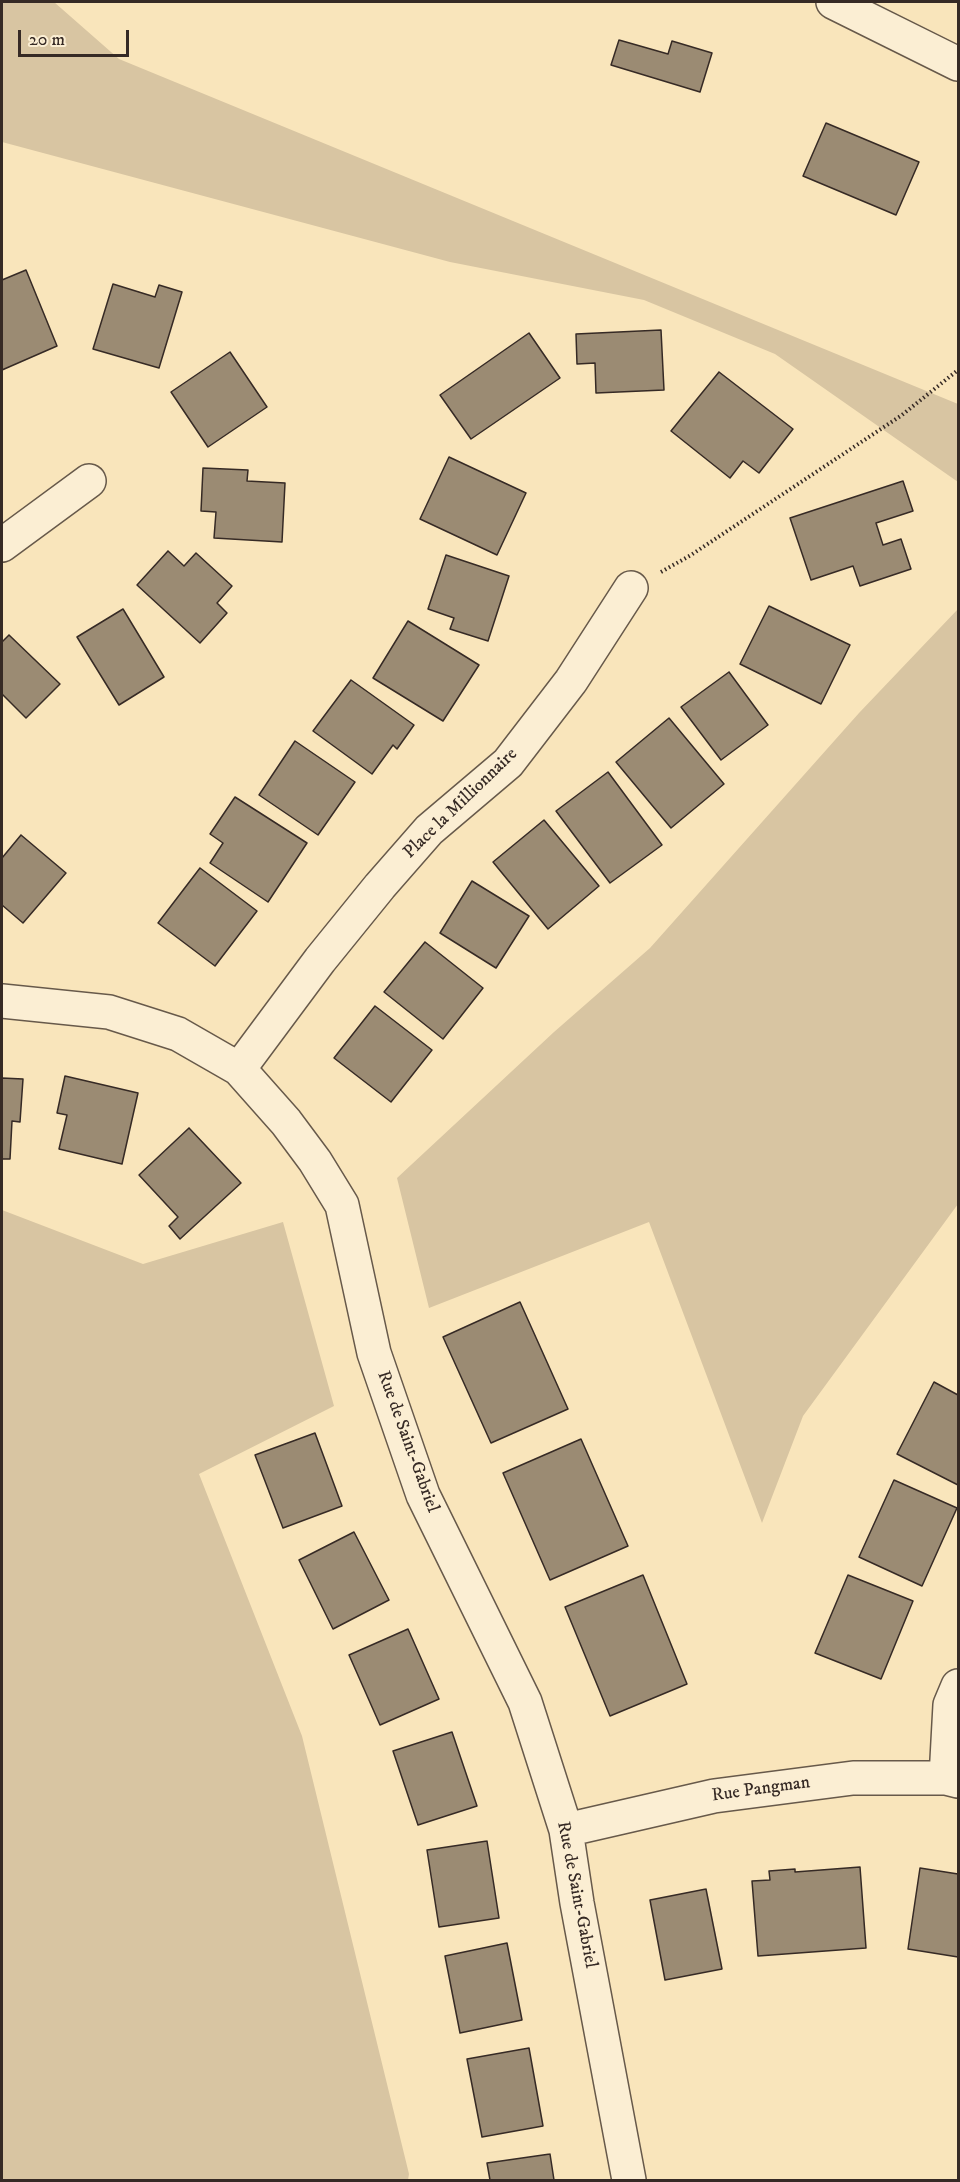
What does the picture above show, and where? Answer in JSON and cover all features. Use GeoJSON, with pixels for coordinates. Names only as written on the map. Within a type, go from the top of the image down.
{"type":"FeatureCollection","features":[{"type":"Feature","properties":{"kind":"street"},"geometry":{"type":"LineString","coordinates":[[833,2],[958,64]]}},
{"type":"Feature","properties":{"kind":"street"},"geometry":{"type":"LineString","coordinates":[[2,545],[89,481]]}},
{"type":"Feature","properties":{"kind":"street","name":"Place la Millionnaire"},"geometry":{"type":"LineString","coordinates":[[239,1070],[320,960],[429,830],[508,763],[571,681],[631,588]]}},
{"type":"Feature","properties":{"kind":"street","name":"Rue de Saint-Gabriel"},"geometry":{"type":"LineString","coordinates":[[2,1001],[109,1012],[178,1034],[239,1070],[286,1122],[315,1161],[342,1205],[374,1353],[423,1495],[525,1702],[566,1830],[577,1903],[629,2181]]}},
{"type":"Feature","properties":{"kind":"street"},"geometry":{"type":"LineString","coordinates":[[952,1779],[950,1705],[958,1686]]}},
{"type":"Feature","properties":{"kind":"street","name":"Rue Pangman"},"geometry":{"type":"LineString","coordinates":[[566,1830],[714,1796],[853,1778],[952,1779]]}},
{"type":"Feature","properties":{"kind":"path"},"geometry":{"type":"LineString","coordinates":[[631,588],[691,555],[902,415],[958,370]]}},
{"type":"Feature","properties":{"kind":"shaded area"},"geometry":{"type":"Polygon","coordinates":[[[2,2],[54,2],[119,59],[958,404],[958,482],[775,354],[644,300],[450,262],[2,142],[2,2]]]}},
{"type":"Feature","properties":{"kind":"shaded area"},"geometry":{"type":"Polygon","coordinates":[[[958,609],[958,1204],[803,1416],[762,1523],[649,1222],[429,1308],[397,1178],[554,1032],[650,948],[859,713],[958,609]]]}},
{"type":"Feature","properties":{"kind":"shaded area"},"geometry":{"type":"Polygon","coordinates":[[[2,1210],[143,1264],[283,1222],[334,1406],[199,1474],[302,1736],[409,2174],[408,2180],[2,2180],[2,1210]]]}},
{"type":"Feature","properties":{"kind":"building"},"geometry":{"type":"Polygon","coordinates":[[[619,40],[668,54],[672,41],[712,53],[700,92],[611,65],[619,40]]]}},
{"type":"Feature","properties":{"kind":"building"},"geometry":{"type":"Polygon","coordinates":[[[826,123],[919,162],[896,215],[803,176],[826,123]]]}},
{"type":"Feature","properties":{"kind":"building"},"geometry":{"type":"Polygon","coordinates":[[[26,270],[57,346],[2,370],[2,280],[26,270]]]}},
{"type":"Feature","properties":{"kind":"building"},"geometry":{"type":"Polygon","coordinates":[[[113,284],[155,297],[159,285],[182,292],[159,368],[93,349],[113,284]]]}},
{"type":"Feature","properties":{"kind":"building"},"geometry":{"type":"Polygon","coordinates":[[[661,330],[664,390],[596,393],[595,363],[577,364],[576,334],[661,330]]]}},
{"type":"Feature","properties":{"kind":"building"},"geometry":{"type":"Polygon","coordinates":[[[529,333],[560,378],[471,439],[440,395],[529,333]]]}},
{"type":"Feature","properties":{"kind":"building"},"geometry":{"type":"Polygon","coordinates":[[[230,352],[267,407],[208,447],[171,392],[230,352]]]}},
{"type":"Feature","properties":{"kind":"building"},"geometry":{"type":"Polygon","coordinates":[[[719,372],[793,429],[759,473],[743,461],[730,478],[671,431],[719,372]]]}},
{"type":"Feature","properties":{"kind":"building"},"geometry":{"type":"Polygon","coordinates":[[[449,457],[526,493],[497,555],[420,519],[449,457]]]}},
{"type":"Feature","properties":{"kind":"building"},"geometry":{"type":"Polygon","coordinates":[[[203,468],[248,470],[247,481],[285,483],[282,542],[214,538],[216,512],[201,511],[203,468]]]}},
{"type":"Feature","properties":{"kind":"building"},"geometry":{"type":"Polygon","coordinates":[[[903,481],[913,511],[876,523],[883,545],[901,539],[911,569],[860,586],[853,566],[811,580],[790,518],[903,481]]]}},
{"type":"Feature","properties":{"kind":"building"},"geometry":{"type":"Polygon","coordinates":[[[168,551],[184,566],[196,553],[232,586],[217,603],[227,613],[200,643],[137,585],[168,551]]]}},
{"type":"Feature","properties":{"kind":"building"},"geometry":{"type":"Polygon","coordinates":[[[446,555],[509,576],[488,641],[450,629],[454,618],[428,609],[446,555]]]}},
{"type":"Feature","properties":{"kind":"building"},"geometry":{"type":"Polygon","coordinates":[[[769,606],[850,645],[821,704],[740,664],[769,606]]]}},
{"type":"Feature","properties":{"kind":"building"},"geometry":{"type":"Polygon","coordinates":[[[123,609],[164,677],[119,705],[77,637],[123,609]]]}},
{"type":"Feature","properties":{"kind":"building"},"geometry":{"type":"Polygon","coordinates":[[[408,621],[479,665],[443,721],[373,678],[408,621]]]}},
{"type":"Feature","properties":{"kind":"building"},"geometry":{"type":"Polygon","coordinates":[[[9,635],[60,684],[26,718],[2,694],[2,642],[9,635]]]}},
{"type":"Feature","properties":{"kind":"building"},"geometry":{"type":"Polygon","coordinates":[[[729,672],[768,725],[721,760],[681,707],[729,672]]]}},
{"type":"Feature","properties":{"kind":"building"},"geometry":{"type":"Polygon","coordinates":[[[351,680],[414,725],[397,749],[393,745],[372,774],[313,731],[351,680]]]}},
{"type":"Feature","properties":{"kind":"building"},"geometry":{"type":"Polygon","coordinates":[[[669,718],[724,784],[671,828],[616,762],[669,718]]]}},
{"type":"Feature","properties":{"kind":"building"},"geometry":{"type":"Polygon","coordinates":[[[295,741],[355,782],[318,835],[259,795],[295,741]]]}},
{"type":"Feature","properties":{"kind":"building"},"geometry":{"type":"Polygon","coordinates":[[[608,772],[662,845],[610,883],[556,811],[608,772]]]}},
{"type":"Feature","properties":{"kind":"building"},"geometry":{"type":"Polygon","coordinates":[[[235,797],[307,843],[268,902],[210,863],[223,843],[210,834],[235,797]]]}},
{"type":"Feature","properties":{"kind":"building"},"geometry":{"type":"Polygon","coordinates":[[[544,820],[599,886],[548,929],[493,862],[544,820]]]}},
{"type":"Feature","properties":{"kind":"building"},"geometry":{"type":"Polygon","coordinates":[[[21,835],[66,873],[23,923],[2,905],[2,858],[21,835]]]}},
{"type":"Feature","properties":{"kind":"building"},"geometry":{"type":"Polygon","coordinates":[[[200,868],[257,911],[215,966],[158,923],[200,868]]]}},
{"type":"Feature","properties":{"kind":"building"},"geometry":{"type":"Polygon","coordinates":[[[472,881],[529,916],[496,968],[440,933],[472,881]]]}},
{"type":"Feature","properties":{"kind":"building"},"geometry":{"type":"Polygon","coordinates":[[[425,942],[483,988],[443,1039],[384,992],[425,942]]]}},
{"type":"Feature","properties":{"kind":"building"},"geometry":{"type":"Polygon","coordinates":[[[375,1006],[432,1050],[391,1102],[334,1058],[375,1006]]]}},
{"type":"Feature","properties":{"kind":"building"},"geometry":{"type":"Polygon","coordinates":[[[65,1076],[138,1093],[122,1164],[59,1149],[67,1115],[57,1113],[65,1076]]]}},
{"type":"Feature","properties":{"kind":"building"},"geometry":{"type":"Polygon","coordinates":[[[2,1078],[23,1079],[20,1122],[12,1121],[10,1159],[2,1159],[2,1078]]]}},
{"type":"Feature","properties":{"kind":"building"},"geometry":{"type":"Polygon","coordinates":[[[189,1128],[241,1183],[180,1239],[169,1226],[178,1217],[139,1175],[189,1128]]]}},
{"type":"Feature","properties":{"kind":"building"},"geometry":{"type":"Polygon","coordinates":[[[520,1302],[568,1409],[491,1443],[443,1337],[520,1302]]]}},
{"type":"Feature","properties":{"kind":"building"},"geometry":{"type":"Polygon","coordinates":[[[934,1382],[958,1395],[958,1485],[897,1454],[934,1382]]]}},
{"type":"Feature","properties":{"kind":"building"},"geometry":{"type":"Polygon","coordinates":[[[315,1433],[342,1506],[283,1528],[255,1455],[315,1433]]]}},
{"type":"Feature","properties":{"kind":"building"},"geometry":{"type":"Polygon","coordinates":[[[581,1439],[628,1546],[550,1580],[503,1473],[581,1439]]]}},
{"type":"Feature","properties":{"kind":"building"},"geometry":{"type":"Polygon","coordinates":[[[894,1480],[957,1508],[922,1586],[859,1557],[894,1480]]]}},
{"type":"Feature","properties":{"kind":"building"},"geometry":{"type":"Polygon","coordinates":[[[354,1532],[389,1600],[333,1629],[299,1560],[354,1532]]]}},
{"type":"Feature","properties":{"kind":"building"},"geometry":{"type":"Polygon","coordinates":[[[643,1575],[687,1684],[610,1716],[565,1607],[643,1575]]]}},
{"type":"Feature","properties":{"kind":"building"},"geometry":{"type":"Polygon","coordinates":[[[848,1575],[913,1601],[881,1679],[815,1653],[848,1575]]]}},
{"type":"Feature","properties":{"kind":"building"},"geometry":{"type":"Polygon","coordinates":[[[408,1629],[439,1699],[380,1725],[349,1655],[408,1629]]]}},
{"type":"Feature","properties":{"kind":"building"},"geometry":{"type":"Polygon","coordinates":[[[452,1732],[477,1806],[418,1825],[393,1751],[452,1732]]]}},
{"type":"Feature","properties":{"kind":"building"},"geometry":{"type":"Polygon","coordinates":[[[487,1841],[499,1918],[439,1927],[427,1850],[487,1841]]]}},
{"type":"Feature","properties":{"kind":"building"},"geometry":{"type":"Polygon","coordinates":[[[860,1867],[866,1948],[758,1956],[752,1881],[770,1880],[769,1871],[795,1869],[795,1872],[860,1867]]]}},
{"type":"Feature","properties":{"kind":"building"},"geometry":{"type":"Polygon","coordinates":[[[920,1868],[958,1874],[958,1957],[908,1949],[920,1868]]]}},
{"type":"Feature","properties":{"kind":"building"},"geometry":{"type":"Polygon","coordinates":[[[706,1889],[722,1969],[665,1980],[650,1900],[706,1889]]]}},
{"type":"Feature","properties":{"kind":"building"},"geometry":{"type":"Polygon","coordinates":[[[507,1943],[522,2020],[460,2033],[445,1956],[507,1943]]]}},
{"type":"Feature","properties":{"kind":"building"},"geometry":{"type":"Polygon","coordinates":[[[529,2048],[543,2126],[482,2137],[467,2059],[529,2048]]]}},
{"type":"Feature","properties":{"kind":"building"},"geometry":{"type":"Polygon","coordinates":[[[550,2154],[554,2180],[490,2180],[487,2163],[550,2154]]]}}]}
